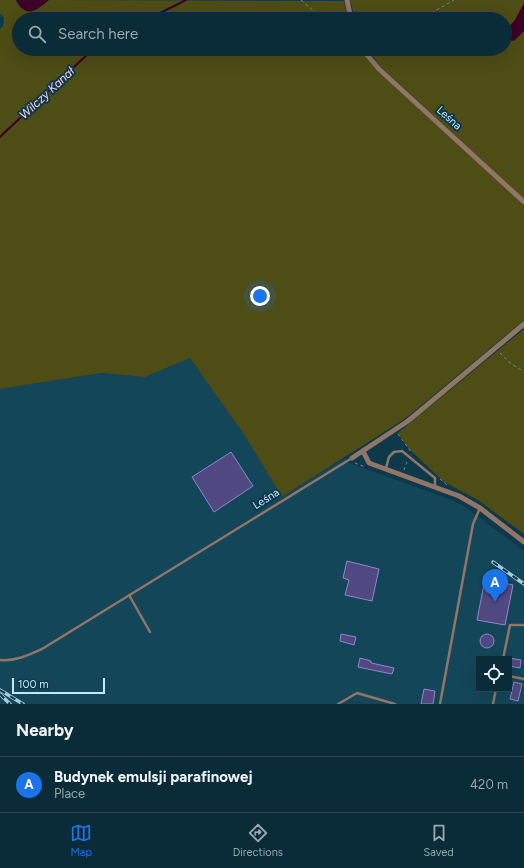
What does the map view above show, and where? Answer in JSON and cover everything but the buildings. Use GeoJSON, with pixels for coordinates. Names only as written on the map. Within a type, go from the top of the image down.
{"type":"FeatureCollection","features":[{"type":"Feature","properties":{"kind":"street"},"geometry":{"type":"LineString","coordinates":[[347,0],[350,12]]}},
{"type":"Feature","properties":{"kind":"street","name":"Leśna"},"geometry":{"type":"LineString","coordinates":[[368,56],[379,68],[524,202]]}},
{"type":"Feature","properties":{"kind":"street","name":"Leśna"},"geometry":{"type":"LineString","coordinates":[[352,458],[408,421],[524,324]]}},
{"type":"Feature","properties":{"kind":"street"},"geometry":{"type":"LineString","coordinates":[[362,451],[369,463],[459,496],[480,508],[524,542]]}},
{"type":"Feature","properties":{"kind":"lane"},"geometry":{"type":"LineString","coordinates":[[385,469],[389,457],[394,452],[402,451],[435,478],[435,486]]}},
{"type":"Feature","properties":{"kind":"lane","name":"Leśna"},"geometry":{"type":"LineString","coordinates":[[0,660],[18,658],[42,648],[352,458]]}},
{"type":"Feature","properties":{"kind":"lane"},"geometry":{"type":"LineString","coordinates":[[440,704],[472,524],[480,508]]}},
{"type":"Feature","properties":{"kind":"lane"},"geometry":{"type":"LineString","coordinates":[[129,595],[150,632]]}},
{"type":"Feature","properties":{"kind":"lane"},"geometry":{"type":"LineString","coordinates":[[504,656],[510,625],[524,625]]}},
{"type":"Feature","properties":{"kind":"lane"},"geometry":{"type":"LineString","coordinates":[[512,677],[524,679]]}},
{"type":"Feature","properties":{"kind":"lane"},"geometry":{"type":"LineString","coordinates":[[338,704],[357,692],[395,704]]}},
{"type":"Feature","properties":{"kind":"lane"},"geometry":{"type":"LineString","coordinates":[[493,704],[495,692]]}},
{"type":"Feature","properties":{"kind":"path"},"geometry":{"type":"LineString","coordinates":[[301,0],[315,12]]}},
{"type":"Feature","properties":{"kind":"path"},"geometry":{"type":"LineString","coordinates":[[433,12],[454,0]]}},
{"type":"Feature","properties":{"kind":"path"},"geometry":{"type":"LineString","coordinates":[[495,348],[510,363],[524,372]]}},
{"type":"Feature","properties":{"kind":"path"},"geometry":{"type":"LineString","coordinates":[[402,475],[411,452]]}},
{"type":"Feature","properties":{"kind":"shaded area"},"geometry":{"type":"Polygon","coordinates":[[[0,0],[16,0],[20,7],[31,11],[49,0],[344,1],[346,12],[12,12],[12,56],[365,56],[524,205],[524,320],[406,418],[282,497],[247,439],[190,358],[145,377],[102,373],[0,389],[0,29],[3,26],[4,18],[0,14],[0,0]]]}},
{"type":"Feature","properties":{"kind":"shaded area"},"geometry":{"type":"Polygon","coordinates":[[[16,0],[49,0],[35,10],[27,11],[20,6],[16,0]]]}},
{"type":"Feature","properties":{"kind":"shaded area"},"geometry":{"type":"Polygon","coordinates":[[[350,0],[524,0],[524,199],[379,65],[372,56],[512,56],[512,12],[353,12],[350,0]]]}},
{"type":"Feature","properties":{"kind":"shaded area"},"geometry":{"type":"Polygon","coordinates":[[[524,3],[524,31],[512,41],[512,23],[524,3]]]}},
{"type":"Feature","properties":{"kind":"shaded area"},"geometry":{"type":"Polygon","coordinates":[[[524,329],[524,534],[478,500],[444,482],[409,449],[398,433],[524,329]]]}},
{"type":"Feature","properties":{"kind":"shaded area"},"geometry":{"type":"Polygon","coordinates":[[[190,358],[247,439],[282,497],[345,458],[349,463],[454,501],[465,507],[524,551],[524,704],[0,704],[0,389],[102,373],[145,377],[190,358]]]}},
{"type":"Feature","properties":{"kind":"waterway","name":"Wilczy Kanał"},"geometry":{"type":"LineString","coordinates":[[162,12],[186,0]]}},
{"type":"Feature","properties":{"kind":"waterway","name":"Wilczy Kanał"},"geometry":{"type":"LineString","coordinates":[[0,137],[86,56]]}},
{"type":"Feature","properties":{"kind":"railway"},"geometry":{"type":"LineString","coordinates":[[493,562],[524,584]]}},
{"type":"Feature","properties":{"kind":"railway"},"geometry":{"type":"LineString","coordinates":[[0,690],[23,704]]}},
{"type":"Feature","properties":{"kind":"railway"},"geometry":{"type":"LineString","coordinates":[[0,694],[10,704]]}},
{"type":"Feature","properties":{"kind":"place","name":"Budynek emulsji parafinowej"},"geometry":{"type":"Point","coordinates":[495,602]}}]}
